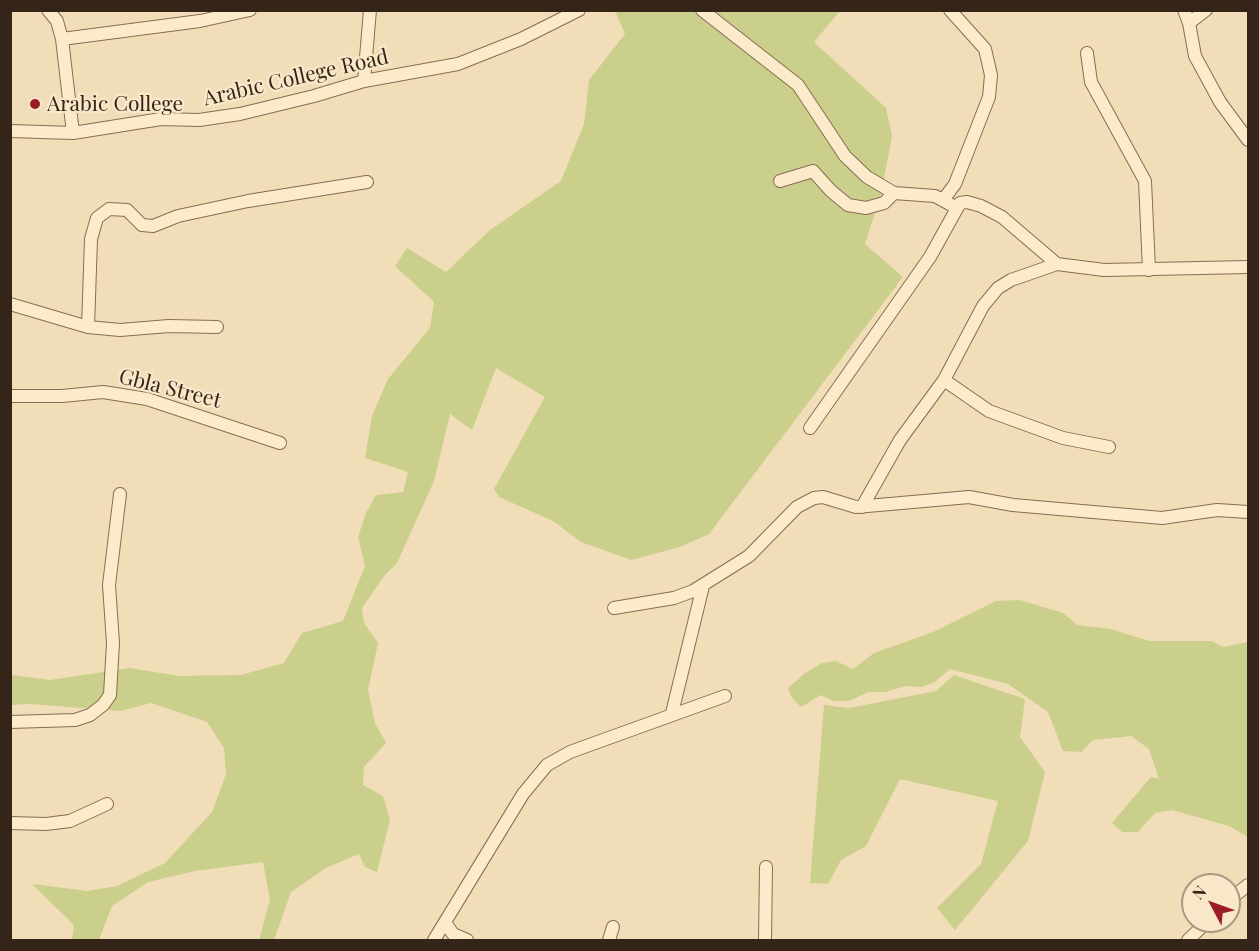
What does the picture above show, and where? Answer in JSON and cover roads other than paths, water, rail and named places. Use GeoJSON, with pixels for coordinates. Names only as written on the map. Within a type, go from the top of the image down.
{"type":"FeatureCollection","features":[{"type":"Feature","properties":{"kind":"street"},"geometry":{"type":"LineString","coordinates":[[48,10],[57,21],[62,39],[73,133]]}},
{"type":"Feature","properties":{"kind":"street"},"geometry":{"type":"LineString","coordinates":[[62,39],[200,21],[250,10]]}},
{"type":"Feature","properties":{"kind":"street"},"geometry":{"type":"LineString","coordinates":[[364,81],[370,10]]}},
{"type":"Feature","properties":{"kind":"street"},"geometry":{"type":"LineString","coordinates":[[702,10],[798,85],[845,156],[867,177],[894,193],[935,196],[957,208]]}},
{"type":"Feature","properties":{"kind":"street"},"geometry":{"type":"LineString","coordinates":[[944,200],[955,184],[988,97],[991,75],[985,49],[950,10]]}},
{"type":"Feature","properties":{"kind":"street"},"geometry":{"type":"LineString","coordinates":[[1184,10],[1189,23],[1195,56],[1220,102],[1248,140]]}},
{"type":"Feature","properties":{"kind":"street"},"geometry":{"type":"LineString","coordinates":[[1189,23],[1206,10]]}},
{"type":"Feature","properties":{"kind":"street","name":"Arabic College Road"},"geometry":{"type":"LineString","coordinates":[[10,131],[73,133],[161,119],[218,118],[314,96],[364,81],[458,64],[521,39],[578,11]]}},
{"type":"Feature","properties":{"kind":"street"},"geometry":{"type":"LineString","coordinates":[[1087,53],[1091,82],[1145,182],[1149,270]]}},
{"type":"Feature","properties":{"kind":"street"},"geometry":{"type":"LineString","coordinates":[[780,181],[813,171],[831,191],[848,205],[866,208],[884,203],[894,193]]}},
{"type":"Feature","properties":{"kind":"street"},"geometry":{"type":"LineString","coordinates":[[88,327],[91,238],[98,219],[109,209],[127,210],[142,225],[153,226],[178,216],[367,182]]}},
{"type":"Feature","properties":{"kind":"street"},"geometry":{"type":"LineString","coordinates":[[810,428],[930,257],[960,203],[967,201],[1002,217],[1057,264]]}},
{"type":"Feature","properties":{"kind":"street"},"geometry":{"type":"LineString","coordinates":[[862,507],[900,440],[944,380],[983,306],[998,288],[1011,280],[1057,264],[1104,270],[1248,267]]}},
{"type":"Feature","properties":{"kind":"street"},"geometry":{"type":"LineString","coordinates":[[10,304],[88,327],[120,330],[169,326],[217,327]]}},
{"type":"Feature","properties":{"kind":"street"},"geometry":{"type":"LineString","coordinates":[[944,380],[989,411],[1063,438],[1109,447]]}},
{"type":"Feature","properties":{"kind":"street","name":"Gbla Street"},"geometry":{"type":"LineString","coordinates":[[10,396],[62,396],[103,392],[147,399],[280,443]]}},
{"type":"Feature","properties":{"kind":"street"},"geometry":{"type":"LineString","coordinates":[[10,722],[75,720],[103,705],[110,695],[113,643],[110,585],[120,494]]}},
{"type":"Feature","properties":{"kind":"street"},"geometry":{"type":"LineString","coordinates":[[614,608],[675,598],[703,586],[749,556],[804,502],[823,497],[847,506],[862,507],[969,497],[1013,505],[1162,518],[1217,510],[1248,512]]}},
{"type":"Feature","properties":{"kind":"street"},"geometry":{"type":"LineString","coordinates":[[672,713],[703,586]]}},
{"type":"Feature","properties":{"kind":"street"},"geometry":{"type":"LineString","coordinates":[[434,940],[446,924],[523,794],[547,765],[559,756],[672,713],[726,696]]}},
{"type":"Feature","properties":{"kind":"street"},"geometry":{"type":"LineString","coordinates":[[10,823],[46,824],[70,821],[107,804]]}},
{"type":"Feature","properties":{"kind":"street"},"geometry":{"type":"LineString","coordinates":[[765,940],[766,867]]}},
{"type":"Feature","properties":{"kind":"street"},"geometry":{"type":"LineString","coordinates":[[446,924],[453,934],[467,940]]}},
{"type":"Feature","properties":{"kind":"street"},"geometry":{"type":"LineString","coordinates":[[609,940],[613,927]]}},
{"type":"Feature","properties":{"kind":"place","name":"Arabic College"},"geometry":{"type":"Point","coordinates":[35,104]}}]}
